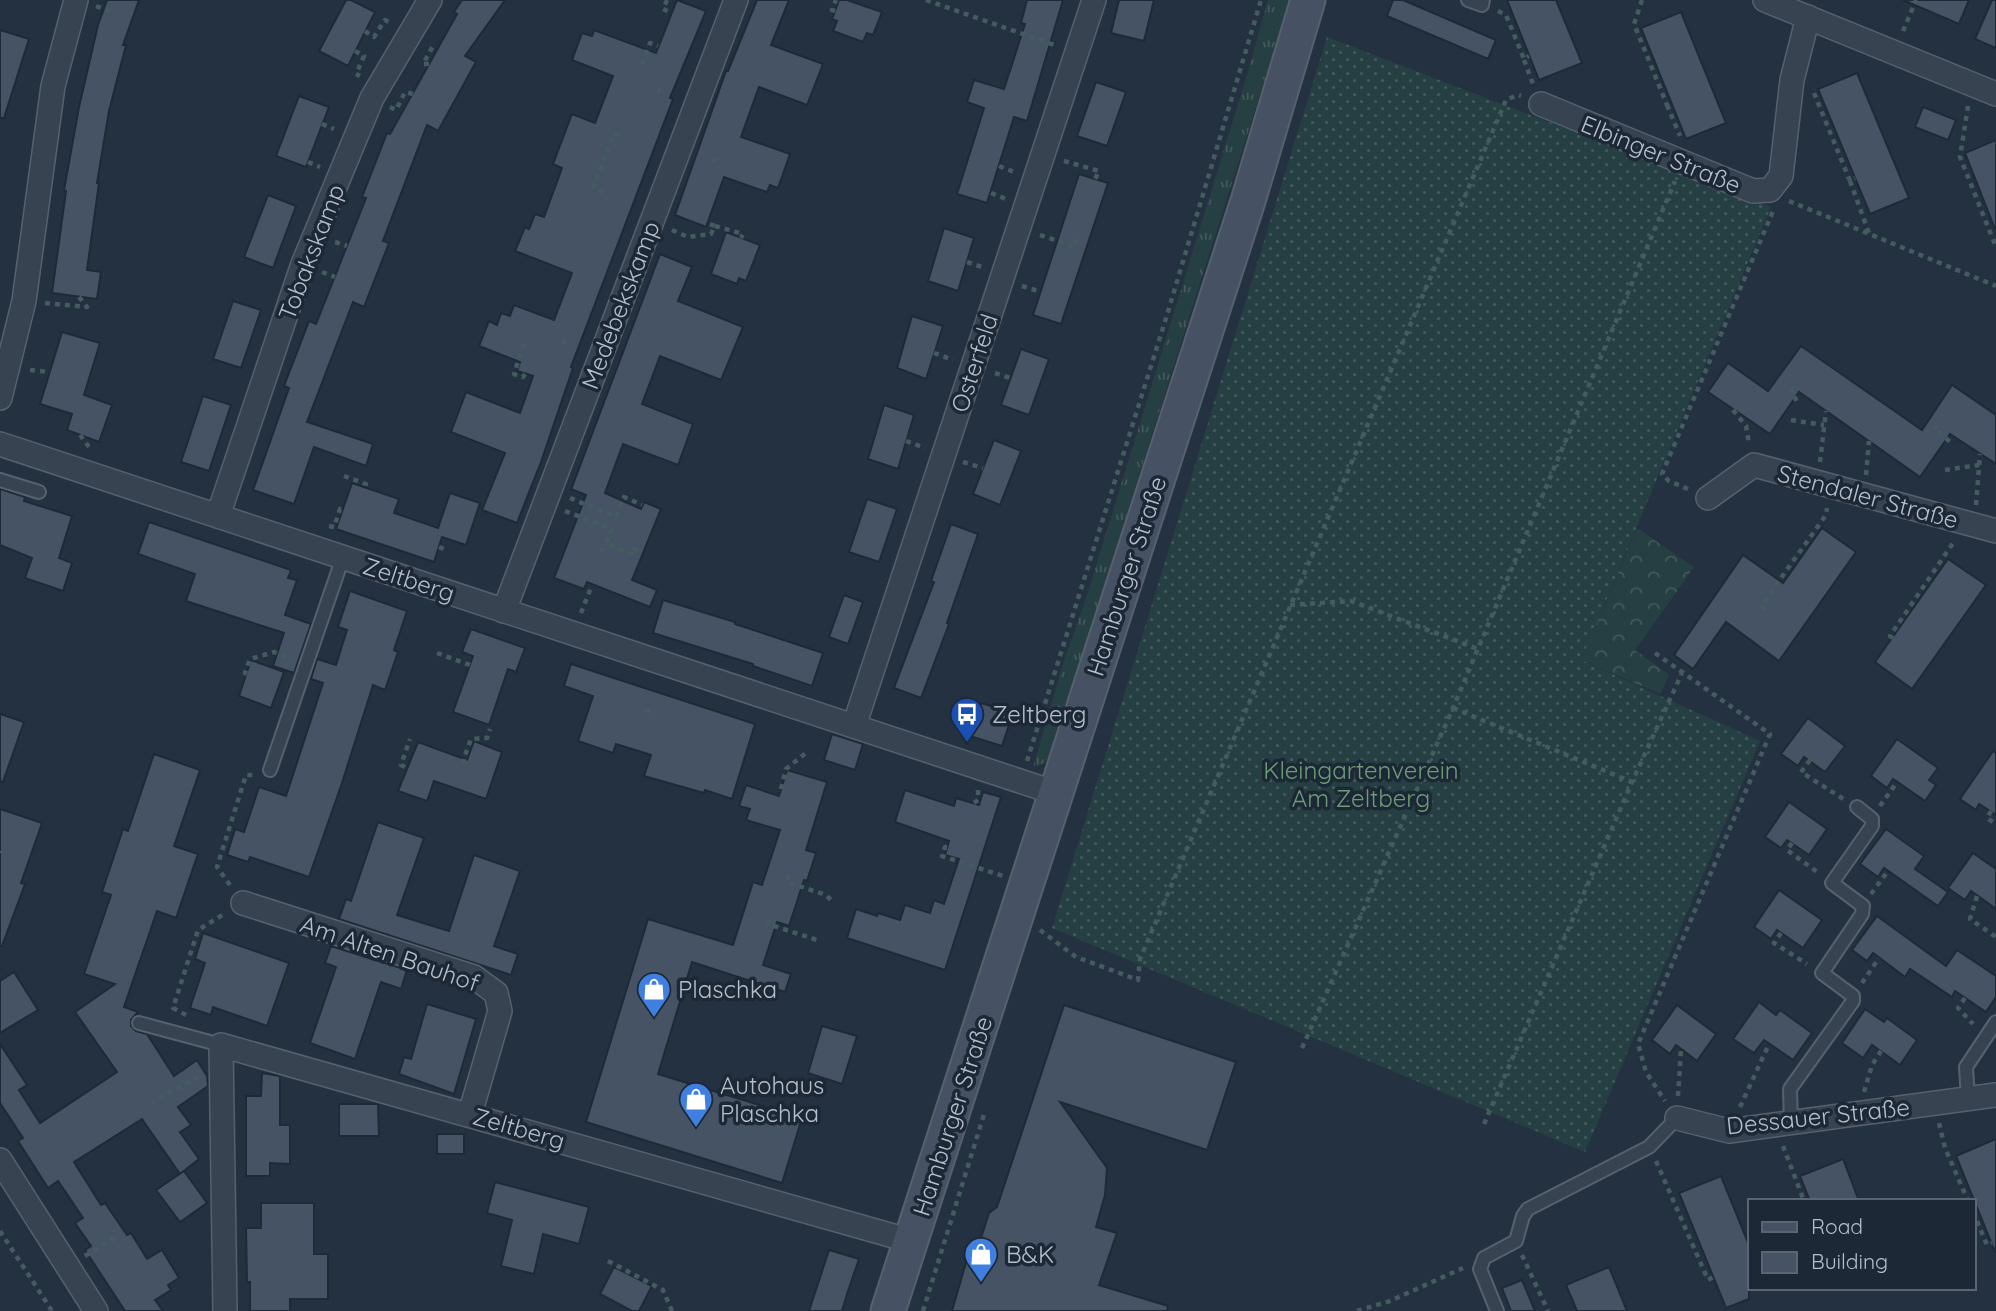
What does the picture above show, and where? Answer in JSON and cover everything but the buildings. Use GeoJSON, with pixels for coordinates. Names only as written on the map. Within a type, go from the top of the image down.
{"type":"FeatureCollection","features":[{"type":"Feature","properties":{"kind":"main road","name":"Hamburger Straße"},"geometry":{"type":"LineString","coordinates":[[888,1311],[1248,201],[1308,0]]}},
{"type":"Feature","properties":{"kind":"street"},"geometry":{"type":"LineString","coordinates":[[0,398],[24,302],[53,86],[76,0]]}},
{"type":"Feature","properties":{"kind":"street","name":"Tobakskamp"},"geometry":{"type":"LineString","coordinates":[[218,516],[303,264],[372,98],[430,0]]}},
{"type":"Feature","properties":{"kind":"street","name":"Medebekskamp"},"geometry":{"type":"LineString","coordinates":[[504,611],[736,0]]}},
{"type":"Feature","properties":{"kind":"street","name":"Osterfeld"},"geometry":{"type":"LineString","coordinates":[[855,726],[1094,0]]}},
{"type":"Feature","properties":{"kind":"street"},"geometry":{"type":"LineString","coordinates":[[1765,0],[1996,94]]}},
{"type":"Feature","properties":{"kind":"street","name":"Elbinger Straße"},"geometry":{"type":"LineString","coordinates":[[1541,104],[1753,191],[1770,190],[1781,176],[1792,80],[1808,17]]}},
{"type":"Feature","properties":{"kind":"street","name":"Zeltberg"},"geometry":{"type":"LineString","coordinates":[[0,444],[1056,793]]}},
{"type":"Feature","properties":{"kind":"street","name":"Stendaler Straße"},"geometry":{"type":"LineString","coordinates":[[1708,498],[1754,465],[1976,526]]}},
{"type":"Feature","properties":{"kind":"street","name":"Am Alten Bauhof"},"geometry":{"type":"LineString","coordinates":[[243,903],[474,977],[496,992],[500,1011],[470,1114]]}},
{"type":"Feature","properties":{"kind":"street"},"geometry":{"type":"LineString","coordinates":[[216,1048],[225,1311]]}},
{"type":"Feature","properties":{"kind":"street","name":"Zeltberg"},"geometry":{"type":"LineString","coordinates":[[216,1048],[470,1114],[911,1241]]}},
{"type":"Feature","properties":{"kind":"street","name":"Dessauer Straße"},"geometry":{"type":"LineString","coordinates":[[1676,1118],[1729,1131],[1996,1095]]}},
{"type":"Feature","properties":{"kind":"street"},"geometry":{"type":"LineString","coordinates":[[0,1160],[96,1311]]}},
{"type":"Feature","properties":{"kind":"lane"},"geometry":{"type":"LineString","coordinates":[[1468,0],[1483,2]]}},
{"type":"Feature","properties":{"kind":"lane"},"geometry":{"type":"LineString","coordinates":[[0,480],[39,492]]}},
{"type":"Feature","properties":{"kind":"lane"},"geometry":{"type":"LineString","coordinates":[[270,770],[343,557]]}},
{"type":"Feature","properties":{"kind":"lane"},"geometry":{"type":"LineString","coordinates":[[1783,1124],[1790,1088],[1853,1001],[1853,996],[1822,973],[1862,915],[1863,906],[1832,883],[1872,826],[1872,819],[1857,807]]}},
{"type":"Feature","properties":{"kind":"lane"},"geometry":{"type":"LineString","coordinates":[[1968,1099],[1966,1067],[1996,1022]]}},
{"type":"Feature","properties":{"kind":"lane"},"geometry":{"type":"LineString","coordinates":[[139,1023],[216,1048]]}},
{"type":"Feature","properties":{"kind":"lane"},"geometry":{"type":"LineString","coordinates":[[1497,1311],[1480,1269],[1484,1258],[1516,1241],[1522,1216],[1528,1209],[1649,1147],[1676,1118]]}},
{"type":"Feature","properties":{"kind":"path"},"geometry":{"type":"LineString","coordinates":[[667,0],[663,9],[671,13]]}},
{"type":"Feature","properties":{"kind":"path"},"geometry":{"type":"LineString","coordinates":[[835,11],[832,10],[836,0]]}},
{"type":"Feature","properties":{"kind":"path"},"geometry":{"type":"LineString","coordinates":[[926,0],[1077,53]]}},
{"type":"Feature","properties":{"kind":"path"},"geometry":{"type":"LineString","coordinates":[[1027,763],[1183,262],[1261,0]]}},
{"type":"Feature","properties":{"kind":"path"},"geometry":{"type":"LineString","coordinates":[[1642,0],[1634,24],[1650,56],[1667,105],[1671,103]]}},
{"type":"Feature","properties":{"kind":"path"},"geometry":{"type":"LineString","coordinates":[[1894,52],[1916,0]]}},
{"type":"Feature","properties":{"kind":"path"},"geometry":{"type":"LineString","coordinates":[[1483,2],[1508,13]]}},
{"type":"Feature","properties":{"kind":"path"},"geometry":{"type":"LineString","coordinates":[[1500,7],[1508,13],[1524,59],[1529,56]]}},
{"type":"Feature","properties":{"kind":"path"},"geometry":{"type":"LineString","coordinates":[[642,64],[650,43],[658,46]]}},
{"type":"Feature","properties":{"kind":"path"},"geometry":{"type":"LineString","coordinates":[[1792,80],[1810,84],[1852,179],[1869,233]]}},
{"type":"Feature","properties":{"kind":"path"},"geometry":{"type":"LineString","coordinates":[[1971,84],[1960,157],[1972,179],[1996,245]]}},
{"type":"Feature","properties":{"kind":"path"},"geometry":{"type":"LineString","coordinates":[[658,93],[661,86]]}},
{"type":"Feature","properties":{"kind":"path"},"geometry":{"type":"LineString","coordinates":[[1032,926],[1076,957],[1138,981],[1140,959],[1506,100],[1518,95],[1541,104]]}},
{"type":"Feature","properties":{"kind":"path"},"geometry":{"type":"LineString","coordinates":[[603,192],[593,188],[614,134],[620,136]]}},
{"type":"Feature","properties":{"kind":"path"},"geometry":{"type":"LineString","coordinates":[[1043,154],[1099,171],[1096,179]]}},
{"type":"Feature","properties":{"kind":"path"},"geometry":{"type":"LineString","coordinates":[[714,163],[716,156]]}},
{"type":"Feature","properties":{"kind":"path"},"geometry":{"type":"LineString","coordinates":[[1302,1048],[1453,708],[1683,163]]}},
{"type":"Feature","properties":{"kind":"path"},"geometry":{"type":"LineString","coordinates":[[1770,190],[1783,199],[1996,286]]}},
{"type":"Feature","properties":{"kind":"path"},"geometry":{"type":"LineString","coordinates":[[1708,498],[1669,481],[1662,474],[1775,204],[1770,190]]}},
{"type":"Feature","properties":{"kind":"path"},"geometry":{"type":"LineString","coordinates":[[672,223],[669,229],[688,237],[711,234],[715,226]]}},
{"type":"Feature","properties":{"kind":"path"},"geometry":{"type":"LineString","coordinates":[[707,223],[743,234],[741,238]]}},
{"type":"Feature","properties":{"kind":"path"},"geometry":{"type":"LineString","coordinates":[[1018,228],[1075,247],[1076,236]]}},
{"type":"Feature","properties":{"kind":"path"},"geometry":{"type":"LineString","coordinates":[[24,302],[87,307],[79,297]]}},
{"type":"Feature","properties":{"kind":"path"},"geometry":{"type":"LineString","coordinates":[[564,344],[566,337]]}},
{"type":"Feature","properties":{"kind":"path"},"geometry":{"type":"LineString","coordinates":[[524,344],[514,374],[523,377],[525,374]]}},
{"type":"Feature","properties":{"kind":"path"},"geometry":{"type":"LineString","coordinates":[[1791,387],[1797,403]]}},
{"type":"Feature","properties":{"kind":"path"},"geometry":{"type":"LineString","coordinates":[[1733,410],[1746,426],[1754,465]]}},
{"type":"Feature","properties":{"kind":"path"},"geometry":{"type":"LineString","coordinates":[[1765,609],[1761,606],[1826,515],[1826,411]]}},
{"type":"Feature","properties":{"kind":"path"},"geometry":{"type":"LineString","coordinates":[[1791,420],[1824,425]]}},
{"type":"Feature","properties":{"kind":"path"},"geometry":{"type":"LineString","coordinates":[[1937,425],[1934,429],[1953,444]]}},
{"type":"Feature","properties":{"kind":"path"},"geometry":{"type":"LineString","coordinates":[[80,435],[89,447]]}},
{"type":"Feature","properties":{"kind":"path"},"geometry":{"type":"LineString","coordinates":[[1865,496],[1869,441]]}},
{"type":"Feature","properties":{"kind":"path"},"geometry":{"type":"LineString","coordinates":[[1893,638],[1890,636],[1952,547],[1976,526],[1980,454]]}},
{"type":"Feature","properties":{"kind":"path"},"geometry":{"type":"LineString","coordinates":[[1945,470],[1979,465]]}},
{"type":"Feature","properties":{"kind":"path"},"geometry":{"type":"LineString","coordinates":[[344,476],[366,484],[365,487]]}},
{"type":"Feature","properties":{"kind":"path"},"geometry":{"type":"LineString","coordinates":[[547,497],[616,516],[624,498],[642,505]]}},
{"type":"Feature","properties":{"kind":"path"},"geometry":{"type":"LineString","coordinates":[[547,497],[612,528],[604,549],[600,550]]}},
{"type":"Feature","properties":{"kind":"path"},"geometry":{"type":"LineString","coordinates":[[334,527],[340,509],[343,510]]}},
{"type":"Feature","properties":{"kind":"path"},"geometry":{"type":"LineString","coordinates":[[606,543],[634,555],[636,550],[633,548]]}},
{"type":"Feature","properties":{"kind":"path"},"geometry":{"type":"LineString","coordinates":[[574,634],[592,584]]}},
{"type":"Feature","properties":{"kind":"path"},"geometry":{"type":"LineString","coordinates":[[1290,605],[1351,601],[1478,649]]}},
{"type":"Feature","properties":{"kind":"path"},"geometry":{"type":"LineString","coordinates":[[247,674],[244,673],[250,659],[274,652],[306,665]]}},
{"type":"Feature","properties":{"kind":"path"},"geometry":{"type":"LineString","coordinates":[[437,653],[470,664]]}},
{"type":"Feature","properties":{"kind":"path"},"geometry":{"type":"LineString","coordinates":[[1655,653],[1770,734],[1638,1044],[1646,1072],[1676,1118]]}},
{"type":"Feature","properties":{"kind":"path"},"geometry":{"type":"LineString","coordinates":[[1484,1124],[1682,673]]}},
{"type":"Feature","properties":{"kind":"path"},"geometry":{"type":"LineString","coordinates":[[1453,708],[1632,782]]}},
{"type":"Feature","properties":{"kind":"path"},"geometry":{"type":"LineString","coordinates":[[646,712],[656,709]]}},
{"type":"Feature","properties":{"kind":"path"},"geometry":{"type":"LineString","coordinates":[[467,762],[463,761],[471,739],[487,738],[490,729]]}},
{"type":"Feature","properties":{"kind":"path"},"geometry":{"type":"LineString","coordinates":[[405,767],[401,765],[410,738]]}},
{"type":"Feature","properties":{"kind":"path"},"geometry":{"type":"LineString","coordinates":[[781,789],[786,769],[807,752]]}},
{"type":"Feature","properties":{"kind":"path"},"geometry":{"type":"LineString","coordinates":[[1810,761],[1801,772],[1857,807]]}},
{"type":"Feature","properties":{"kind":"path"},"geometry":{"type":"LineString","coordinates":[[155,1104],[153,1102],[169,1091],[178,1089],[216,1048],[205,1026],[173,1009],[198,930],[243,903],[217,867],[247,775],[265,776],[270,770]]}},
{"type":"Feature","properties":{"kind":"path"},"geometry":{"type":"LineString","coordinates":[[1872,819],[1897,782]]}},
{"type":"Feature","properties":{"kind":"path"},"geometry":{"type":"LineString","coordinates":[[1991,811],[1987,818],[1996,824]]}},
{"type":"Feature","properties":{"kind":"path"},"geometry":{"type":"LineString","coordinates":[[1792,843],[1787,850],[1832,883]]}},
{"type":"Feature","properties":{"kind":"path"},"geometry":{"type":"LineString","coordinates":[[947,847],[942,856],[1009,878]]}},
{"type":"Feature","properties":{"kind":"path"},"geometry":{"type":"LineString","coordinates":[[1863,906],[1888,871]]}},
{"type":"Feature","properties":{"kind":"path"},"geometry":{"type":"LineString","coordinates":[[789,875],[787,882],[826,895],[833,902]]}},
{"type":"Feature","properties":{"kind":"path"},"geometry":{"type":"LineString","coordinates":[[1978,896],[1970,919],[1996,937]]}},
{"type":"Feature","properties":{"kind":"path"},"geometry":{"type":"LineString","coordinates":[[769,920],[768,924],[820,941]]}},
{"type":"Feature","properties":{"kind":"path"},"geometry":{"type":"LineString","coordinates":[[1781,933],[1774,943],[1822,973]]}},
{"type":"Feature","properties":{"kind":"path"},"geometry":{"type":"LineString","coordinates":[[1853,996],[1879,958]]}},
{"type":"Feature","properties":{"kind":"path"},"geometry":{"type":"LineString","coordinates":[[1965,998],[1958,1009],[1985,1037]]}},
{"type":"Feature","properties":{"kind":"path"},"geometry":{"type":"LineString","coordinates":[[1729,1131],[1769,1044]]}},
{"type":"Feature","properties":{"kind":"path"},"geometry":{"type":"LineString","coordinates":[[1676,1118],[1681,1049]]}},
{"type":"Feature","properties":{"kind":"path"},"geometry":{"type":"LineString","coordinates":[[1866,1111],[1864,1087],[1872,1065],[1881,1051]]}},
{"type":"Feature","properties":{"kind":"path"},"geometry":{"type":"LineString","coordinates":[[1935,1103],[1945,1148],[1968,1192],[1968,1199]]}},
{"type":"Feature","properties":{"kind":"path"},"geometry":{"type":"LineString","coordinates":[[1783,1124],[1803,1199]]}},
{"type":"Feature","properties":{"kind":"path"},"geometry":{"type":"LineString","coordinates":[[1649,1147],[1708,1280],[1713,1277]]}},
{"type":"Feature","properties":{"kind":"path"},"geometry":{"type":"LineString","coordinates":[[1975,1217],[1987,1245],[1992,1243]]}},
{"type":"Feature","properties":{"kind":"path"},"geometry":{"type":"LineString","coordinates":[[1684,1224],[1691,1222]]}},
{"type":"Feature","properties":{"kind":"path"},"geometry":{"type":"LineString","coordinates":[[0,1231],[52,1311]]}},
{"type":"Feature","properties":{"kind":"path"},"geometry":{"type":"LineString","coordinates":[[66,1267],[113,1239],[117,1242]]}},
{"type":"Feature","properties":{"kind":"path"},"geometry":{"type":"LineString","coordinates":[[1516,1241],[1548,1311]]}},
{"type":"Feature","properties":{"kind":"path"},"geometry":{"type":"LineString","coordinates":[[1357,1311],[1390,1301],[1484,1258]]}},
{"type":"Feature","properties":{"kind":"path"},"geometry":{"type":"LineString","coordinates":[[608,1261],[663,1290],[673,1311]]}},
{"type":"Feature","properties":{"kind":"green space"},"geometry":{"type":"Polygon","coordinates":[[[1268,0],[1290,0],[1048,762],[1033,767],[1246,78],[1268,0]]]}},
{"type":"Feature","properties":{"kind":"green space","name":"Kleingartenverein Am Zeltberg"},"geometry":{"type":"Polygon","coordinates":[[[1327,37],[1771,207],[1581,660],[1760,741],[1585,1152],[1052,928],[1327,37]]]}},
{"type":"Feature","properties":{"kind":"green space"},"geometry":{"type":"Polygon","coordinates":[[[1637,528],[1694,567],[1635,650],[1669,675],[1660,694],[1581,660],[1637,528]]]}},
{"type":"Feature","properties":{"kind":"place","name":"Zeltberg"},"geometry":{"type":"Point","coordinates":[967,744]}},
{"type":"Feature","properties":{"kind":"place","name":"Plaschka"},"geometry":{"type":"Point","coordinates":[654,1019]}},
{"type":"Feature","properties":{"kind":"place","name":"Autohaus Plaschka"},"geometry":{"type":"Point","coordinates":[696,1129]}},
{"type":"Feature","properties":{"kind":"place","name":"B&K"},"geometry":{"type":"Point","coordinates":[981,1284]}}]}
